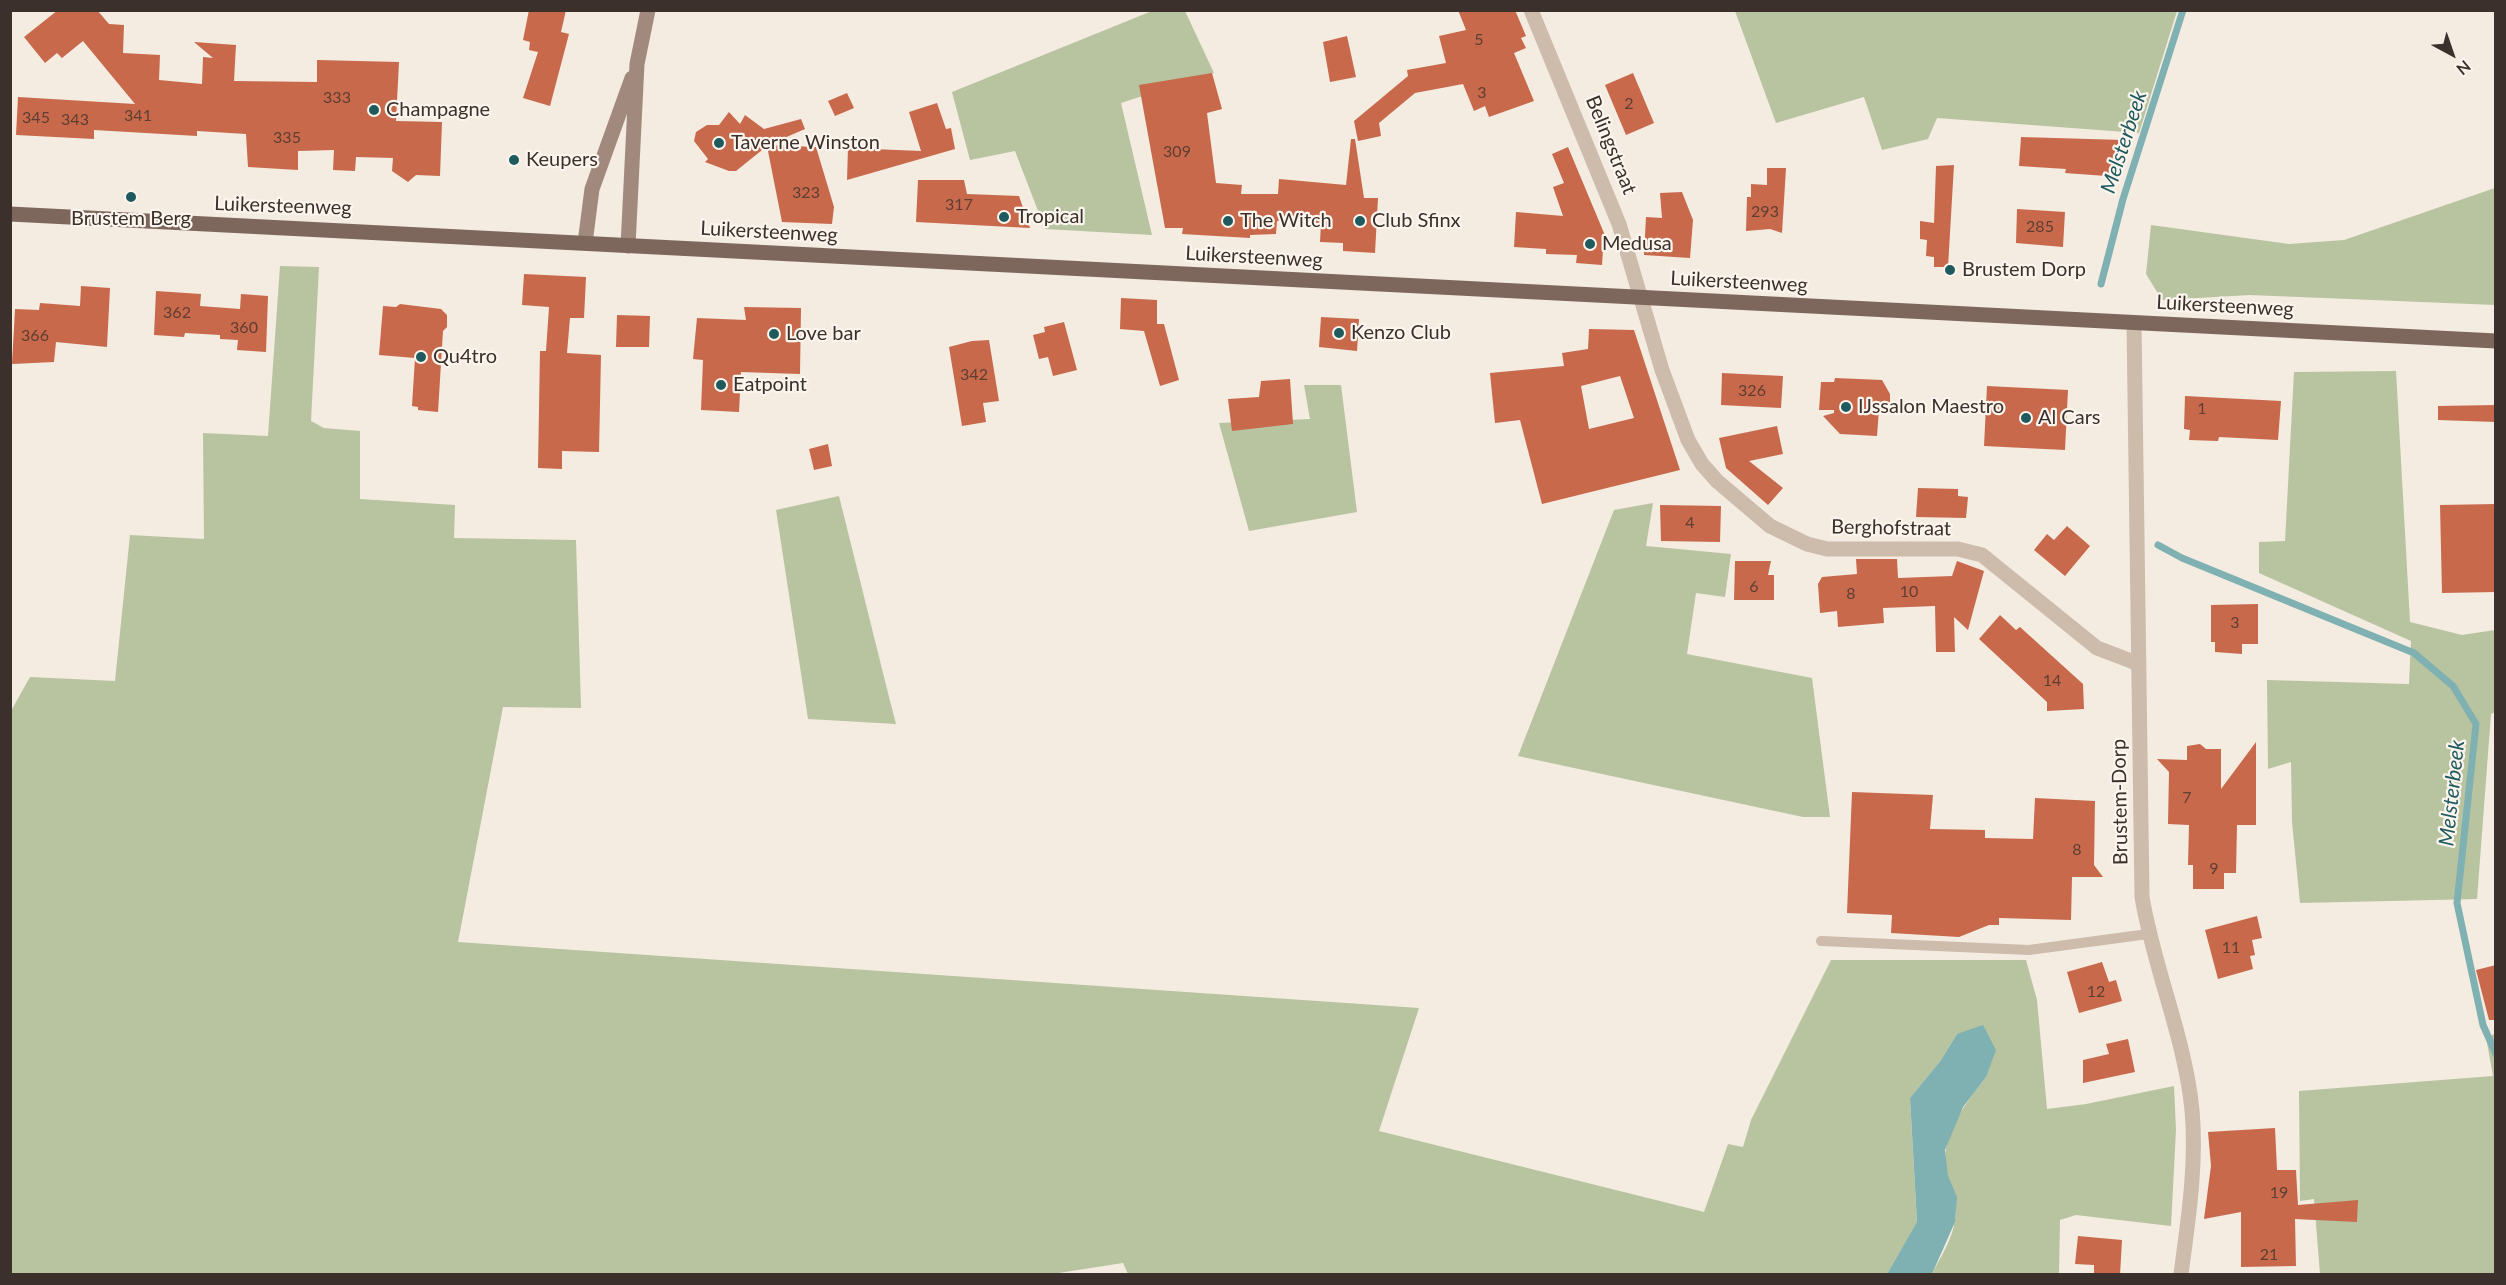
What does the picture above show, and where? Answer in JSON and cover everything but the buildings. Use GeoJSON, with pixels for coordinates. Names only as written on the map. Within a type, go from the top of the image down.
{"type":"FeatureCollection","features":[{"type":"Feature","properties":{"kind":"main road"},"geometry":{"type":"LineString","coordinates":[[585,243],[592,189],[637,64],[648,10]]}},
{"type":"Feature","properties":{"kind":"main road"},"geometry":{"type":"LineString","coordinates":[[628,246],[637,64]]}},
{"type":"Feature","properties":{"kind":"main road","name":"Luikersteenweg"},"geometry":{"type":"LineString","coordinates":[[10,214],[2496,341]]}},
{"type":"Feature","properties":{"kind":"street","name":"Belingstraat"},"geometry":{"type":"LineString","coordinates":[[1532,10],[1590,147],[1619,224],[1642,299]]}},
{"type":"Feature","properties":{"kind":"street","name":"Berghofstraat"},"geometry":{"type":"LineString","coordinates":[[1642,299],[1662,370],[1688,440],[1702,464],[1717,481],[1770,526],[1807,544],[1827,549],[1958,549],[1982,555],[2097,648],[2139,664]]}},
{"type":"Feature","properties":{"kind":"street","name":"Brustem-Dorp"},"geometry":{"type":"LineString","coordinates":[[2134,323],[2142,897],[2148,934],[2185,1067],[2192,1112],[2189,1208],[2181,1275]]}},
{"type":"Feature","properties":{"kind":"lane"},"geometry":{"type":"LineString","coordinates":[[1821,941],[2029,950],[2148,934]]}},
{"type":"Feature","properties":{"kind":"green space"},"geometry":{"type":"Polygon","coordinates":[[[1735,10],[2177,11],[2139,133],[1937,118],[1928,139],[1882,150],[1864,97],[1776,123],[1735,10]]]}},
{"type":"Feature","properties":{"kind":"green space"},"geometry":{"type":"Polygon","coordinates":[[[1152,11],[1185,11],[1214,73],[1121,103],[1152,235],[1045,229],[1015,151],[970,160],[952,92],[1152,11]]]}},
{"type":"Feature","properties":{"kind":"green space"},"geometry":{"type":"Polygon","coordinates":[[[2495,188],[2495,305],[2250,295],[2162,300],[2146,274],[2151,225],[2289,244],[2344,240],[2495,188]]]}},
{"type":"Feature","properties":{"kind":"green space"},"geometry":{"type":"Polygon","coordinates":[[[280,266],[319,267],[311,421],[324,428],[360,431],[360,499],[455,505],[454,538],[576,540],[581,708],[503,707],[458,942],[1419,1008],[1379,1131],[1704,1212],[1728,1144],[1743,1147],[1751,1120],[1831,960],[2026,960],[2037,1000],[2047,1109],[2086,1104],[2174,1086],[2176,1130],[2171,1226],[2076,1215],[2060,1220],[2059,1274],[1932,1274],[1949,1241],[1956,1212],[1947,1175],[1946,1148],[1955,1123],[1969,1099],[1986,1077],[1957,1034],[1941,1060],[1910,1098],[1917,1223],[1887,1274],[1128,1274],[1123,1263],[1052,1274],[11,1274],[11,711],[30,677],[115,681],[130,535],[204,539],[203,433],[268,436],[280,266]]]}},
{"type":"Feature","properties":{"kind":"green space"},"geometry":{"type":"Polygon","coordinates":[[[2396,371],[2410,622],[2462,635],[2495,630],[2495,712],[2491,714],[2477,899],[2300,903],[2292,822],[2291,762],[2268,769],[2267,680],[2409,684],[2411,641],[2259,573],[2259,542],[2285,541],[2294,372],[2396,371]]]}},
{"type":"Feature","properties":{"kind":"green space"},"geometry":{"type":"Polygon","coordinates":[[[1304,385],[1341,385],[1357,512],[1249,531],[1219,423],[1310,419],[1304,385]]]}},
{"type":"Feature","properties":{"kind":"green space"},"geometry":{"type":"Polygon","coordinates":[[[839,496],[896,724],[808,719],[776,510],[839,496]]]}},
{"type":"Feature","properties":{"kind":"green space"},"geometry":{"type":"Polygon","coordinates":[[[1653,503],[1646,546],[1731,554],[1725,597],[1696,593],[1687,654],[1812,678],[1830,817],[1803,817],[1518,756],[1614,510],[1653,503]]]}},
{"type":"Feature","properties":{"kind":"green space"},"geometry":{"type":"Polygon","coordinates":[[[2495,1034],[2495,1274],[2320,1274],[2314,1199],[2300,1201],[2299,1091],[2493,1076],[2486,1037],[2495,1034]]]}},
{"type":"Feature","properties":{"kind":"water"},"geometry":{"type":"Polygon","coordinates":[[[1983,1025],[1996,1050],[1986,1077],[1963,1107],[1945,1150],[1948,1176],[1957,1197],[1955,1222],[1932,1274],[1887,1274],[1917,1222],[1910,1098],[1941,1060],[1957,1034],[1983,1025]]]}},
{"type":"Feature","properties":{"kind":"waterway","name":"Melsterbeek"},"geometry":{"type":"LineString","coordinates":[[2101,284],[2123,199],[2183,10]]}},
{"type":"Feature","properties":{"kind":"waterway","name":"Melsterbeek"},"geometry":{"type":"LineString","coordinates":[[2158,545],[2182,558],[2414,653],[2453,686],[2476,724],[2457,903],[2483,1025],[2496,1054]]}},
{"type":"Feature","properties":{"kind":"place","name":"Champagne"},"geometry":{"type":"Point","coordinates":[374,110]}},
{"type":"Feature","properties":{"kind":"place","name":"Taverne Winston"},"geometry":{"type":"Point","coordinates":[719,143]}},
{"type":"Feature","properties":{"kind":"place","name":"Keupers"},"geometry":{"type":"Point","coordinates":[514,160]}},
{"type":"Feature","properties":{"kind":"place","name":"Brustem Berg"},"geometry":{"type":"Point","coordinates":[131,197]}},
{"type":"Feature","properties":{"kind":"place","name":"Tropical"},"geometry":{"type":"Point","coordinates":[1004,217]}},
{"type":"Feature","properties":{"kind":"place","name":"The Witch"},"geometry":{"type":"Point","coordinates":[1228,221]}},
{"type":"Feature","properties":{"kind":"place","name":"Club Sfinx"},"geometry":{"type":"Point","coordinates":[1360,221]}},
{"type":"Feature","properties":{"kind":"place","name":"Medusa"},"geometry":{"type":"Point","coordinates":[1590,244]}},
{"type":"Feature","properties":{"kind":"place","name":"Brustem Dorp"},"geometry":{"type":"Point","coordinates":[1950,270]}},
{"type":"Feature","properties":{"kind":"place","name":"Kenzo Club"},"geometry":{"type":"Point","coordinates":[1339,333]}},
{"type":"Feature","properties":{"kind":"place","name":"Love bar"},"geometry":{"type":"Point","coordinates":[774,334]}},
{"type":"Feature","properties":{"kind":"place","name":"Qu4tro"},"geometry":{"type":"Point","coordinates":[421,357]}},
{"type":"Feature","properties":{"kind":"place","name":"Eatpoint"},"geometry":{"type":"Point","coordinates":[721,385]}},
{"type":"Feature","properties":{"kind":"place","name":"IJssalon Maestro"},"geometry":{"type":"Point","coordinates":[1846,407]}},
{"type":"Feature","properties":{"kind":"place","name":"Al Cars"},"geometry":{"type":"Point","coordinates":[2026,418]}}]}
